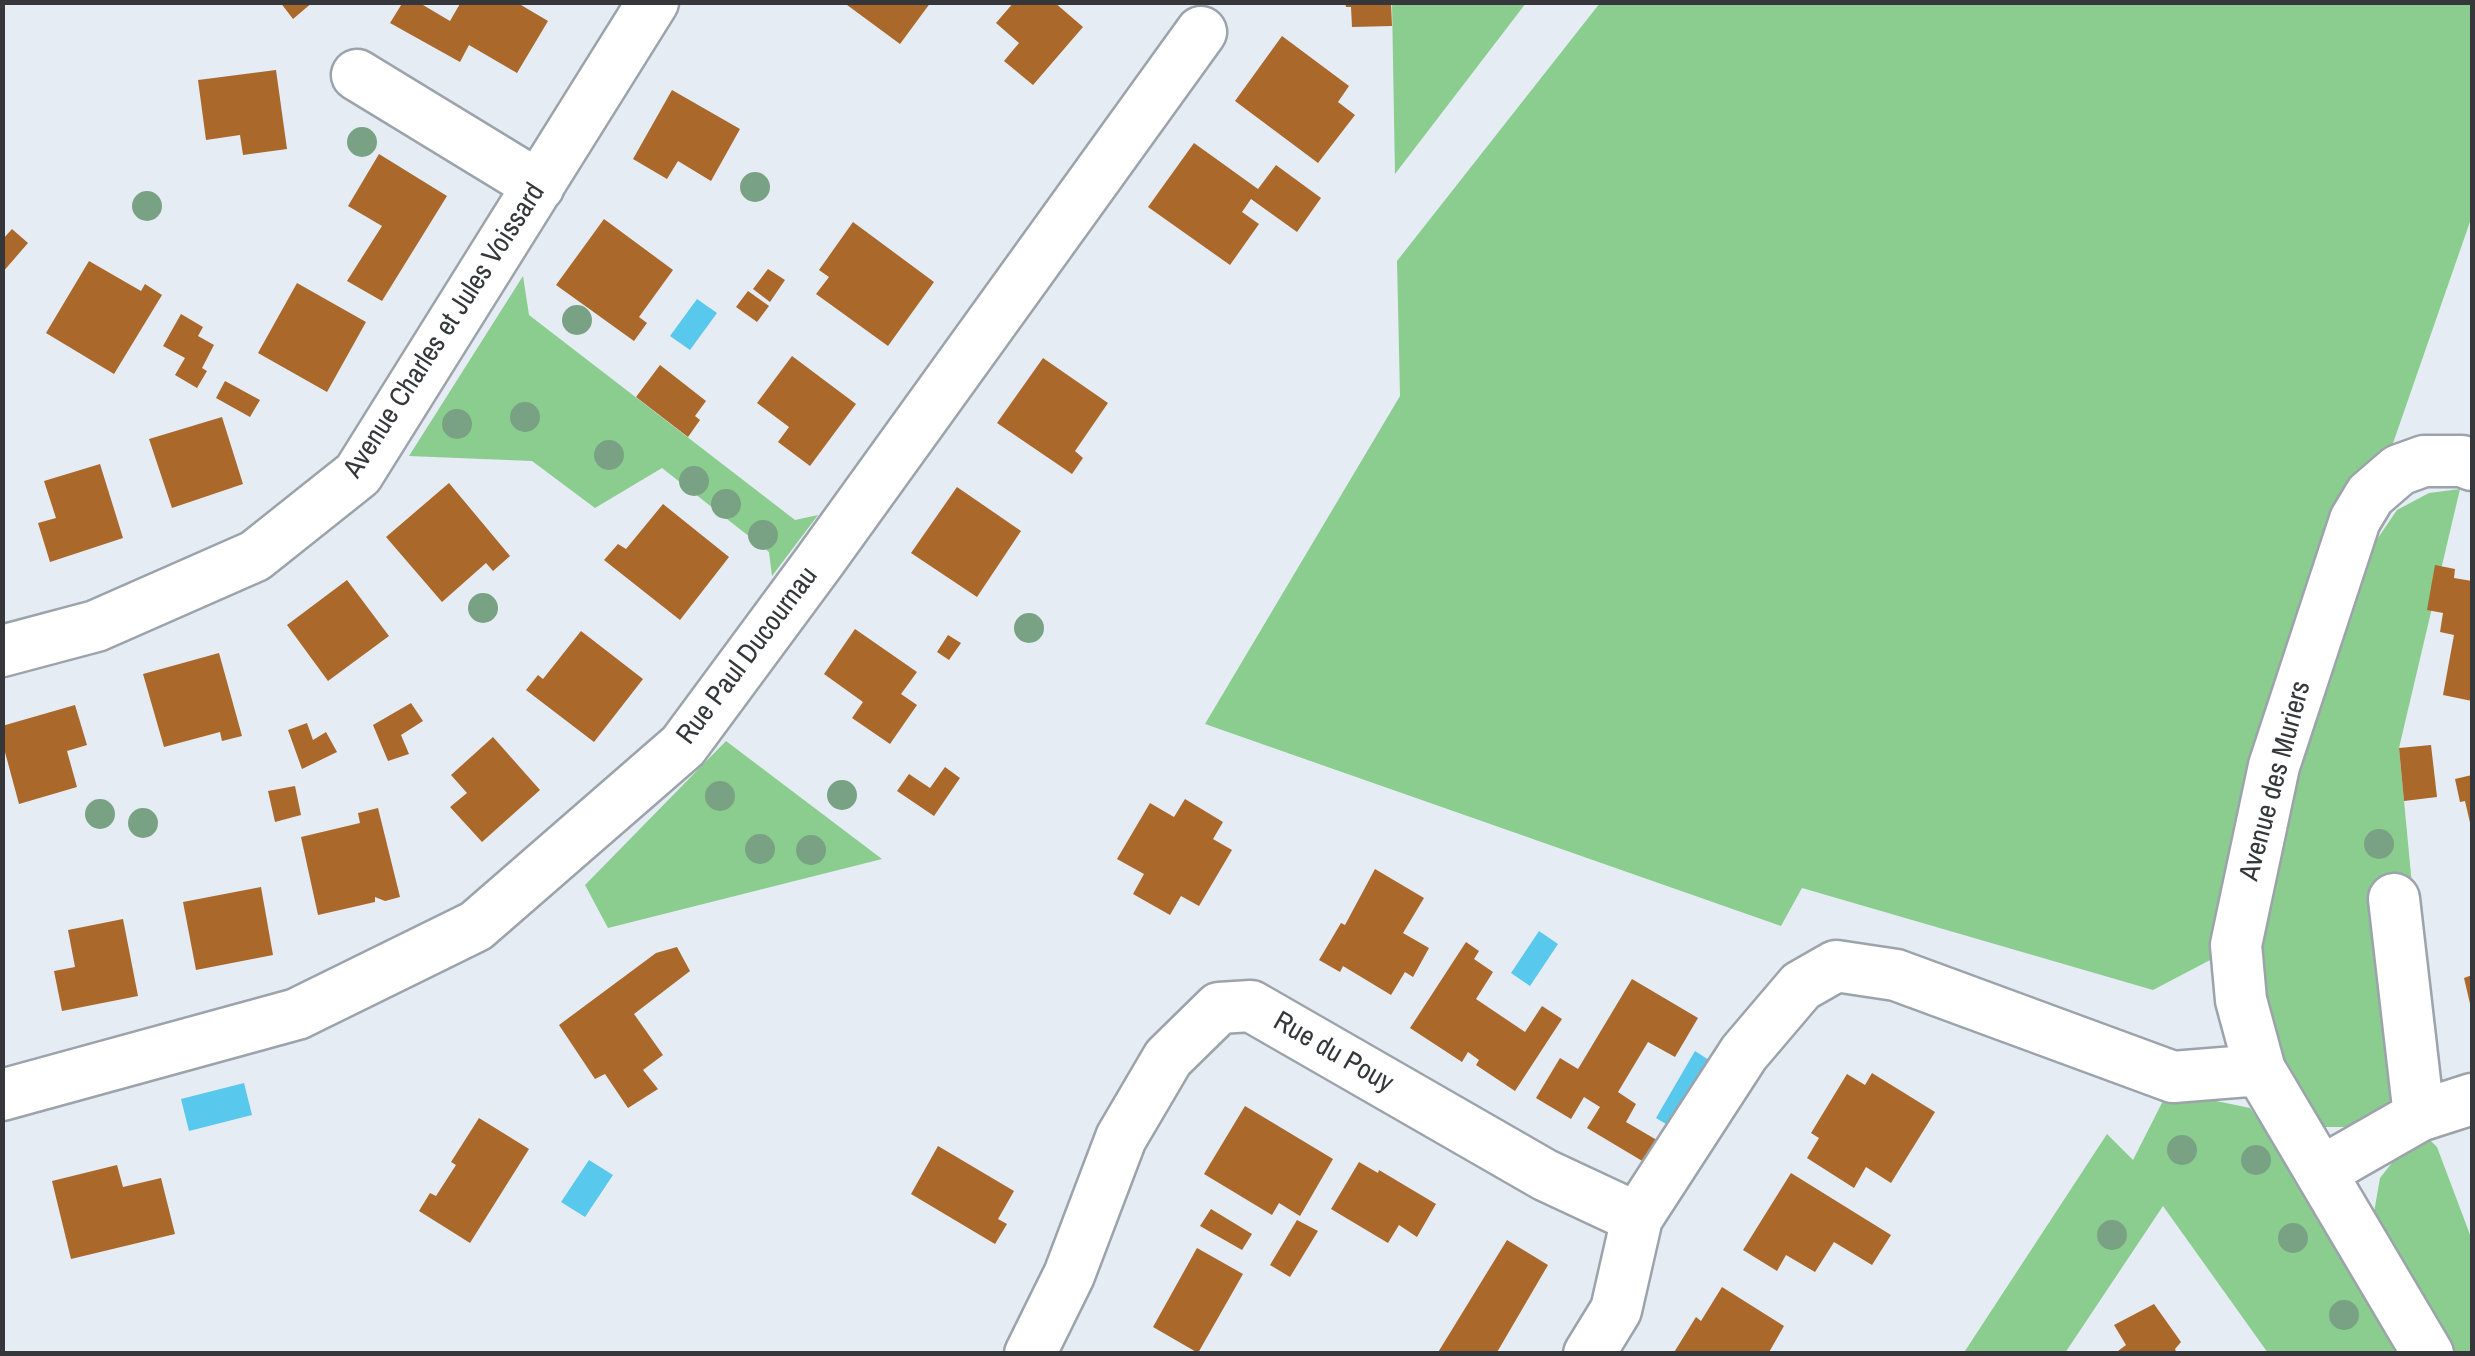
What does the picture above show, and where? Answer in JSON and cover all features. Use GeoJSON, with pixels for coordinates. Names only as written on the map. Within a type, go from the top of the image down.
{"type":"FeatureCollection","features":[{"type":"Feature","properties":{"kind":"street","name":"Avenue Charles et Jules Voissard"},"geometry":{"type":"LineString","coordinates":[[2,651],[96,626],[256,556],[358,474],[654,2]]}},
{"type":"Feature","properties":{"kind":"street","name":"Rue Paul Ducournau"},"geometry":{"type":"LineString","coordinates":[[2,1096],[297,1014],[476,926],[683,746],[820,562],[1200,32]]}},
{"type":"Feature","properties":{"kind":"street"},"geometry":{"type":"LineString","coordinates":[[357,74],[540,186]]}},
{"type":"Feature","properties":{"kind":"street","name":"Avenue des Muriers"},"geometry":{"type":"LineString","coordinates":[[2428,1354],[2260,1070],[2241,1000],[2236,945],[2274,766],[2354,520],[2370,495],[2399,470],[2424,462],[2462,461],[2472,465]]}},
{"type":"Feature","properties":{"kind":"street"},"geometry":{"type":"LineString","coordinates":[[2394,899],[2419,1116]]}},
{"type":"Feature","properties":{"kind":"street"},"geometry":{"type":"LineString","coordinates":[[1589,1354],[1616,1310],[1637,1218],[1744,1054],[1800,986],[1836,966],[1896,975],[2173,1077],[2260,1070]]}},
{"type":"Feature","properties":{"kind":"street","name":"Rue du Pouy"},"geometry":{"type":"LineString","coordinates":[[1030,1354],[1070,1275],[1120,1138],[1168,1058],[1219,1008],[1251,1006],[1545,1175],[1637,1218]]}},
{"type":"Feature","properties":{"kind":"street"},"geometry":{"type":"LineString","coordinates":[[2320,1172],[2419,1116],[2472,1099]]}},
{"type":"Feature","properties":{"kind":"green space"},"geometry":{"type":"Polygon","coordinates":[[[1392,3],[1526,3],[1395,174],[1392,3]]]}},
{"type":"Feature","properties":{"kind":"green space"},"geometry":{"type":"Polygon","coordinates":[[[1600,3],[2472,3],[2472,216],[2214,958],[2153,990],[1802,888],[1781,926],[1205,724],[1400,396],[1397,261],[1600,3]]]}},
{"type":"Feature","properties":{"kind":"green space"},"geometry":{"type":"Polygon","coordinates":[[[523,276],[529,315],[795,520],[818,515],[772,576],[769,552],[662,468],[595,508],[532,461],[409,456],[523,276]]]}},
{"type":"Feature","properties":{"kind":"green space"},"geometry":{"type":"Polygon","coordinates":[[[2460,489],[2399,748],[2412,885],[2403,1101],[2359,1127],[2316,1127],[2269,1038],[2254,959],[2277,849],[2324,673],[2367,554],[2397,510],[2429,493],[2460,489]]]}},
{"type":"Feature","properties":{"kind":"green space"},"geometry":{"type":"Polygon","coordinates":[[[726,741],[882,859],[608,928],[585,885],[726,741]]]}},
{"type":"Feature","properties":{"kind":"green space"},"geometry":{"type":"Polygon","coordinates":[[[2168,1091],[2250,1108],[2344,1245],[2406,1353],[2268,1353],[2163,1206],[2065,1353],[1963,1354],[2107,1134],[2133,1160],[2168,1091]]]}},
{"type":"Feature","properties":{"kind":"green space"},"geometry":{"type":"Polygon","coordinates":[[[2430,1140],[2437,1147],[2472,1240],[2472,1353],[2451,1353],[2373,1218],[2380,1178],[2398,1155],[2430,1140]]]}},
{"type":"Feature","properties":{"kind":"water"},"geometry":{"type":"Polygon","coordinates":[[[697,299],[717,313],[690,350],[670,336],[697,299]]]}},
{"type":"Feature","properties":{"kind":"water"},"geometry":{"type":"Polygon","coordinates":[[[1539,931],[1558,944],[1530,986],[1511,973],[1539,931]]]}},
{"type":"Feature","properties":{"kind":"water"},"geometry":{"type":"Polygon","coordinates":[[[1695,1051],[1709,1060],[1671,1127],[1656,1118],[1695,1051]]]}},
{"type":"Feature","properties":{"kind":"water"},"geometry":{"type":"Polygon","coordinates":[[[244,1083],[252,1115],[189,1131],[181,1099],[244,1083]]]}},
{"type":"Feature","properties":{"kind":"water"},"geometry":{"type":"Polygon","coordinates":[[[589,1160],[613,1175],[585,1217],[561,1202],[589,1160]]]}},
{"type":"Feature","properties":{"kind":"building"},"geometry":{"type":"Polygon","coordinates":[[[280,2],[313,2],[293,19],[280,2]]]}},
{"type":"Feature","properties":{"kind":"building"},"geometry":{"type":"Polygon","coordinates":[[[403,2],[418,2],[450,21],[461,2],[516,2],[548,21],[517,73],[469,45],[460,62],[390,23],[403,2]]]}},
{"type":"Feature","properties":{"kind":"building"},"geometry":{"type":"Polygon","coordinates":[[[843,2],[931,2],[900,44],[843,2]]]}},
{"type":"Feature","properties":{"kind":"building"},"geometry":{"type":"Polygon","coordinates":[[[1014,2],[1054,2],[1083,27],[1033,85],[1004,61],[1019,43],[996,23],[1014,2]]]}},
{"type":"Feature","properties":{"kind":"building"},"geometry":{"type":"Polygon","coordinates":[[[1345,2],[1391,2],[1392,26],[1352,27],[1351,7],[1346,7],[1345,2]]]}},
{"type":"Feature","properties":{"kind":"building"},"geometry":{"type":"Polygon","coordinates":[[[1282,36],[1349,86],[1338,102],[1355,115],[1318,163],[1235,101],[1282,36]]]}},
{"type":"Feature","properties":{"kind":"building"},"geometry":{"type":"Polygon","coordinates":[[[276,70],[287,149],[243,155],[240,135],[206,140],[198,80],[276,70]]]}},
{"type":"Feature","properties":{"kind":"building"},"geometry":{"type":"Polygon","coordinates":[[[672,90],[740,129],[711,181],[678,161],[667,179],[633,159],[672,90]]]}},
{"type":"Feature","properties":{"kind":"building"},"geometry":{"type":"Polygon","coordinates":[[[1194,143],[1258,189],[1276,165],[1321,198],[1297,232],[1251,199],[1242,212],[1259,224],[1230,265],[1148,207],[1194,143]]]}},
{"type":"Feature","properties":{"kind":"building"},"geometry":{"type":"Polygon","coordinates":[[[379,154],[447,196],[382,301],[347,281],[382,226],[348,206],[379,154]]]}},
{"type":"Feature","properties":{"kind":"building"},"geometry":{"type":"Polygon","coordinates":[[[604,219],[673,270],[639,317],[647,323],[634,341],[556,285],[604,219]]]}},
{"type":"Feature","properties":{"kind":"building"},"geometry":{"type":"Polygon","coordinates":[[[853,222],[934,282],[888,346],[816,294],[829,277],[819,270],[853,222]]]}},
{"type":"Feature","properties":{"kind":"building"},"geometry":{"type":"Polygon","coordinates":[[[12,229],[28,243],[2,273],[2,240],[12,229]]]}},
{"type":"Feature","properties":{"kind":"building"},"geometry":{"type":"Polygon","coordinates":[[[89,261],[141,291],[145,284],[162,295],[114,374],[46,333],[89,261]]]}},
{"type":"Feature","properties":{"kind":"building"},"geometry":{"type":"Polygon","coordinates":[[[768,269],[785,280],[770,302],[753,289],[768,269]]]}},
{"type":"Feature","properties":{"kind":"building"},"geometry":{"type":"Polygon","coordinates":[[[297,283],[366,322],[327,392],[258,353],[297,283]]]}},
{"type":"Feature","properties":{"kind":"building"},"geometry":{"type":"Polygon","coordinates":[[[748,291],[769,306],[757,322],[736,307],[748,291]]]}},
{"type":"Feature","properties":{"kind":"building"},"geometry":{"type":"Polygon","coordinates":[[[181,314],[203,327],[198,336],[214,345],[202,368],[207,371],[197,388],[175,375],[185,358],[163,346],[181,314]]]}},
{"type":"Feature","properties":{"kind":"building"},"geometry":{"type":"Polygon","coordinates":[[[792,356],[856,404],[810,466],[778,442],[789,427],[757,403],[792,356]]]}},
{"type":"Feature","properties":{"kind":"building"},"geometry":{"type":"Polygon","coordinates":[[[1043,358],[1108,403],[1075,451],[1083,458],[1072,474],[997,423],[1043,358]]]}},
{"type":"Feature","properties":{"kind":"building"},"geometry":{"type":"Polygon","coordinates":[[[660,365],[706,401],[695,416],[700,420],[688,437],[636,397],[660,365]]]}},
{"type":"Feature","properties":{"kind":"building"},"geometry":{"type":"Polygon","coordinates":[[[225,381],[260,400],[250,417],[216,398],[225,381]]]}},
{"type":"Feature","properties":{"kind":"building"},"geometry":{"type":"Polygon","coordinates":[[[222,417],[243,484],[172,508],[149,439],[222,417]]]}},
{"type":"Feature","properties":{"kind":"building"},"geometry":{"type":"Polygon","coordinates":[[[100,464],[123,538],[50,562],[38,523],[56,518],[44,481],[100,464]]]}},
{"type":"Feature","properties":{"kind":"building"},"geometry":{"type":"Polygon","coordinates":[[[449,483],[510,556],[493,571],[486,563],[442,602],[386,537],[449,483]]]}},
{"type":"Feature","properties":{"kind":"building"},"geometry":{"type":"Polygon","coordinates":[[[957,487],[1021,531],[977,597],[911,553],[957,487]]]}},
{"type":"Feature","properties":{"kind":"building"},"geometry":{"type":"Polygon","coordinates":[[[663,504],[729,557],[680,620],[604,560],[618,544],[626,549],[663,504]]]}},
{"type":"Feature","properties":{"kind":"building"},"geometry":{"type":"Polygon","coordinates":[[[2435,565],[2455,569],[2454,578],[2472,581],[2472,701],[2443,695],[2454,635],[2440,632],[2443,613],[2427,610],[2435,565]]]}},
{"type":"Feature","properties":{"kind":"building"},"geometry":{"type":"Polygon","coordinates":[[[347,580],[389,636],[328,681],[287,625],[347,580]]]}},
{"type":"Feature","properties":{"kind":"building"},"geometry":{"type":"Polygon","coordinates":[[[855,629],[917,672],[901,694],[917,705],[890,744],[852,718],[863,702],[824,674],[855,629]]]}},
{"type":"Feature","properties":{"kind":"building"},"geometry":{"type":"Polygon","coordinates":[[[581,631],[643,679],[594,742],[526,690],[538,675],[543,679],[581,631]]]}},
{"type":"Feature","properties":{"kind":"building"},"geometry":{"type":"Polygon","coordinates":[[[948,635],[961,643],[949,660],[937,652],[948,635]]]}},
{"type":"Feature","properties":{"kind":"building"},"geometry":{"type":"Polygon","coordinates":[[[219,653],[242,736],[222,741],[220,732],[164,747],[143,674],[219,653]]]}},
{"type":"Feature","properties":{"kind":"building"},"geometry":{"type":"Polygon","coordinates":[[[411,703],[423,721],[401,735],[409,754],[388,761],[373,725],[411,703]]]}},
{"type":"Feature","properties":{"kind":"building"},"geometry":{"type":"Polygon","coordinates":[[[75,705],[87,745],[67,751],[77,787],[19,804],[2,741],[2,726],[75,705]]]}},
{"type":"Feature","properties":{"kind":"building"},"geometry":{"type":"Polygon","coordinates":[[[307,723],[313,740],[326,732],[337,752],[302,769],[288,730],[307,723]]]}},
{"type":"Feature","properties":{"kind":"building"},"geometry":{"type":"Polygon","coordinates":[[[493,737],[540,790],[482,842],[450,807],[467,793],[451,775],[493,737]]]}},
{"type":"Feature","properties":{"kind":"building"},"geometry":{"type":"Polygon","coordinates":[[[2431,745],[2437,797],[2404,801],[2399,748],[2431,745]]]}},
{"type":"Feature","properties":{"kind":"building"},"geometry":{"type":"Polygon","coordinates":[[[945,767],[960,778],[934,816],[897,791],[909,774],[930,788],[945,767]]]}},
{"type":"Feature","properties":{"kind":"building"},"geometry":{"type":"Polygon","coordinates":[[[2472,775],[2472,827],[2471,827],[2455,779],[2472,775]]]}},
{"type":"Feature","properties":{"kind":"building"},"geometry":{"type":"Polygon","coordinates":[[[295,786],[301,815],[275,822],[268,791],[295,786]]]}},
{"type":"Feature","properties":{"kind":"building"},"geometry":{"type":"Polygon","coordinates":[[[1185,799],[1223,822],[1213,839],[1232,850],[1199,906],[1181,896],[1170,915],[1133,894],[1144,874],[1117,859],[1150,803],[1174,817],[1185,799]]]}},
{"type":"Feature","properties":{"kind":"building"},"geometry":{"type":"Polygon","coordinates":[[[378,808],[400,897],[385,901],[375,897],[375,902],[318,915],[301,837],[360,823],[358,813],[378,808]]]}},
{"type":"Feature","properties":{"kind":"building"},"geometry":{"type":"Polygon","coordinates":[[[1375,869],[1424,898],[1403,933],[1429,948],[1413,977],[1405,972],[1391,995],[1343,966],[1340,972],[1319,960],[1341,923],[1345,925],[1375,869]]]}},
{"type":"Feature","properties":{"kind":"building"},"geometry":{"type":"Polygon","coordinates":[[[261,887],[273,955],[196,970],[183,902],[261,887]]]}},
{"type":"Feature","properties":{"kind":"building"},"geometry":{"type":"Polygon","coordinates":[[[123,919],[138,996],[62,1011],[54,971],[75,967],[68,930],[123,919]]]}},
{"type":"Feature","properties":{"kind":"building"},"geometry":{"type":"Polygon","coordinates":[[[1466,942],[1479,951],[1474,959],[1493,972],[1476,999],[1525,1032],[1542,1006],[1562,1019],[1515,1091],[1476,1065],[1479,1060],[1468,1052],[1462,1062],[1410,1028],[1466,942]]]}},
{"type":"Feature","properties":{"kind":"building"},"geometry":{"type":"Polygon","coordinates":[[[677,947],[690,971],[634,1014],[663,1055],[643,1070],[658,1089],[628,1108],[605,1074],[595,1079],[559,1025],[656,953],[677,947]]]}},
{"type":"Feature","properties":{"kind":"building"},"geometry":{"type":"Polygon","coordinates":[[[2472,975],[2472,1008],[2471,1008],[2464,978],[2472,975]]]}},
{"type":"Feature","properties":{"kind":"building"},"geometry":{"type":"Polygon","coordinates":[[[1632,979],[1698,1018],[1675,1057],[1648,1042],[1618,1092],[1636,1104],[1626,1122],[1667,1146],[1654,1168],[1587,1128],[1600,1107],[1584,1097],[1571,1119],[1536,1098],[1560,1058],[1578,1069],[1632,979]]]}},
{"type":"Feature","properties":{"kind":"building"},"geometry":{"type":"Polygon","coordinates":[[[1872,1073],[1935,1112],[1891,1183],[1866,1167],[1854,1188],[1807,1158],[1819,1138],[1811,1133],[1847,1074],[1865,1085],[1872,1073]]]}},
{"type":"Feature","properties":{"kind":"building"},"geometry":{"type":"Polygon","coordinates":[[[1245,1106],[1333,1159],[1300,1216],[1279,1203],[1272,1215],[1204,1174],[1245,1106]]]}},
{"type":"Feature","properties":{"kind":"building"},"geometry":{"type":"Polygon","coordinates":[[[479,1118],[529,1149],[470,1243],[419,1211],[430,1193],[436,1196],[456,1165],[451,1162],[479,1118]]]}},
{"type":"Feature","properties":{"kind":"building"},"geometry":{"type":"Polygon","coordinates":[[[938,1146],[1014,1191],[998,1219],[1007,1224],[995,1244],[911,1194],[938,1146]]]}},
{"type":"Feature","properties":{"kind":"building"},"geometry":{"type":"Polygon","coordinates":[[[1359,1162],[1436,1204],[1417,1237],[1399,1225],[1388,1243],[1331,1209],[1359,1162]]]}},
{"type":"Feature","properties":{"kind":"building"},"geometry":{"type":"Polygon","coordinates":[[[117,1165],[123,1187],[161,1178],[175,1234],[71,1259],[52,1181],[117,1165]]]}},
{"type":"Feature","properties":{"kind":"building"},"geometry":{"type":"Polygon","coordinates":[[[1791,1173],[1891,1235],[1872,1265],[1834,1242],[1815,1272],[1786,1255],[1777,1271],[1743,1250],[1791,1173]]]}},
{"type":"Feature","properties":{"kind":"building"},"geometry":{"type":"Polygon","coordinates":[[[1211,1209],[1252,1234],[1242,1250],[1200,1226],[1211,1209]]]}},
{"type":"Feature","properties":{"kind":"building"},"geometry":{"type":"Polygon","coordinates":[[[1297,1220],[1318,1231],[1290,1277],[1270,1265],[1297,1220]]]}},
{"type":"Feature","properties":{"kind":"building"},"geometry":{"type":"Polygon","coordinates":[[[1507,1240],[1548,1265],[1496,1354],[1437,1354],[1507,1240]]]}},
{"type":"Feature","properties":{"kind":"building"},"geometry":{"type":"Polygon","coordinates":[[[1197,1248],[1243,1274],[1198,1353],[1153,1327],[1197,1248]]]}},
{"type":"Feature","properties":{"kind":"building"},"geometry":{"type":"Polygon","coordinates":[[[1722,1287],[1784,1326],[1768,1354],[1673,1354],[1696,1317],[1701,1321],[1722,1287]]]}},
{"type":"Feature","properties":{"kind":"building"},"geometry":{"type":"Polygon","coordinates":[[[2154,1304],[2181,1342],[2175,1349],[2177,1354],[2114,1354],[2126,1345],[2114,1325],[2154,1304]]]}}]}
